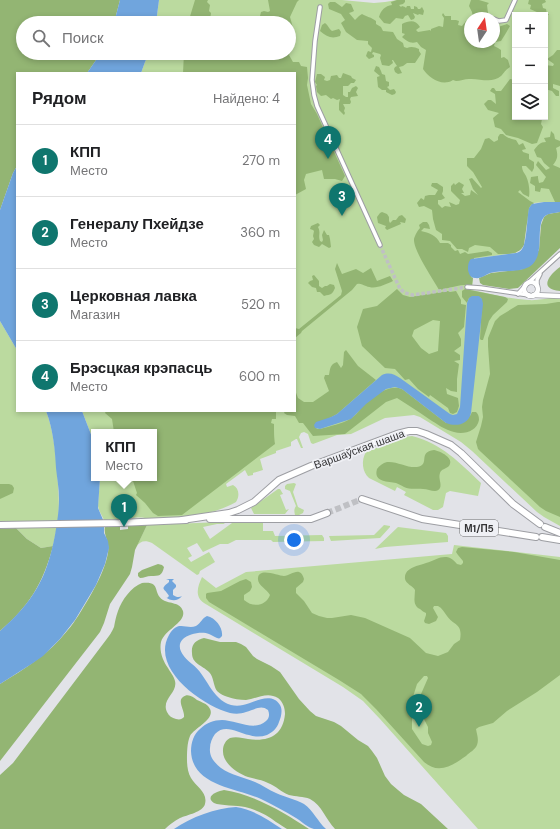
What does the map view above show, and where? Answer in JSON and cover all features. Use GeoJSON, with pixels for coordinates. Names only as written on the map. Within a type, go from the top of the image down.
{"type":"FeatureCollection","features":[{"type":"Feature","properties":{"kind":"highway","name":"Варшаўская шаша"},"geometry":{"type":"LineString","coordinates":[[182,520],[238,510],[254,502],[279,480],[311,466],[405,431],[413,431],[426,434],[451,445],[513,504],[543,525],[560,533]]}},
{"type":"Feature","properties":{"kind":"highway","name":"М1/П5"},"geometry":{"type":"LineString","coordinates":[[362,499],[422,519],[560,540]]}},
{"type":"Feature","properties":{"kind":"highway","name":"Варшаўская шаша"},"geometry":{"type":"LineString","coordinates":[[0,525],[120,523],[182,520],[311,519],[327,513]]}},
{"type":"Feature","properties":{"kind":"street"},"geometry":{"type":"LineString","coordinates":[[500,21],[506,20],[515,0]]}},
{"type":"Feature","properties":{"kind":"street"},"geometry":{"type":"LineString","coordinates":[[320,7],[312,69],[314,95],[317,106],[380,245]]}},
{"type":"Feature","properties":{"kind":"street"},"geometry":{"type":"LineString","coordinates":[[518,294],[560,254]]}},
{"type":"Feature","properties":{"kind":"street"},"geometry":{"type":"LineString","coordinates":[[531,295],[538,291],[537,280],[541,271]]}},
{"type":"Feature","properties":{"kind":"street"},"geometry":{"type":"LineString","coordinates":[[527,284],[532,282],[543,293],[549,295]]}},
{"type":"Feature","properties":{"kind":"street"},"geometry":{"type":"LineString","coordinates":[[527,284],[525,291],[531,295]]}},
{"type":"Feature","properties":{"kind":"street"},"geometry":{"type":"LineString","coordinates":[[467,287],[518,294],[560,296]]}},
{"type":"Feature","properties":{"kind":"green space"},"geometry":{"type":"Polygon","coordinates":[[[0,0],[120,0],[116,16],[16,16],[16,60],[96,60],[88,72],[16,72],[16,168],[0,210],[0,0]]]}},
{"type":"Feature","properties":{"kind":"green space"},"geometry":{"type":"Polygon","coordinates":[[[159,0],[342,0],[374,3],[397,0],[560,0],[560,202],[534,203],[516,253],[471,259],[471,277],[473,278],[472,290],[500,296],[532,300],[560,298],[560,526],[537,512],[461,442],[420,417],[414,415],[385,418],[351,434],[337,435],[313,444],[311,443],[308,434],[304,432],[301,433],[299,437],[303,448],[301,448],[296,439],[291,442],[291,446],[260,459],[263,470],[248,476],[245,470],[226,484],[227,487],[233,485],[237,488],[238,492],[236,502],[227,507],[195,516],[172,519],[129,518],[104,520],[98,506],[100,481],[157,481],[157,429],[91,429],[91,434],[82,412],[296,412],[296,72],[141,72],[146,60],[296,60],[296,16],[157,16],[159,0]]]}},
{"type":"Feature","properties":{"kind":"green space"},"geometry":{"type":"Polygon","coordinates":[[[195,0],[208,0],[207,2],[210,5],[209,11],[211,13],[211,16],[190,16],[195,0]]]}},
{"type":"Feature","properties":{"kind":"green space"},"geometry":{"type":"Polygon","coordinates":[[[268,0],[299,0],[290,16],[260,16],[261,12],[270,11],[268,0]]]}},
{"type":"Feature","properties":{"kind":"green space"},"geometry":{"type":"Polygon","coordinates":[[[405,0],[403,4],[399,5],[401,7],[406,8],[407,6],[410,6],[411,9],[414,9],[414,6],[420,9],[422,7],[424,11],[423,15],[413,13],[415,17],[414,19],[411,20],[408,15],[403,19],[396,18],[390,24],[384,23],[379,17],[381,12],[385,7],[392,5],[391,2],[405,0]]]}},
{"type":"Feature","properties":{"kind":"green space"},"geometry":{"type":"Polygon","coordinates":[[[471,0],[479,0],[489,3],[487,5],[488,12],[472,12],[469,6],[471,0]]]}},
{"type":"Feature","properties":{"kind":"green space"},"geometry":{"type":"Polygon","coordinates":[[[529,0],[545,0],[546,2],[542,4],[547,12],[537,12],[530,9],[531,5],[528,4],[529,0]]]}},
{"type":"Feature","properties":{"kind":"green space"},"geometry":{"type":"Polygon","coordinates":[[[330,2],[335,2],[342,7],[346,3],[351,4],[354,11],[349,13],[355,20],[362,14],[376,21],[376,24],[381,27],[383,31],[393,32],[397,39],[403,43],[404,47],[418,48],[421,54],[415,63],[407,63],[399,67],[402,73],[398,74],[395,72],[394,69],[397,66],[393,60],[393,63],[389,66],[382,65],[380,58],[381,55],[373,52],[372,54],[374,57],[369,59],[366,56],[368,51],[371,52],[372,48],[368,44],[368,41],[357,40],[346,32],[341,23],[345,20],[341,14],[329,9],[328,4],[330,2]]]}},
{"type":"Feature","properties":{"kind":"green space"},"geometry":{"type":"Polygon","coordinates":[[[443,13],[445,16],[451,16],[451,20],[459,21],[458,25],[462,26],[464,24],[464,48],[498,48],[501,50],[501,58],[504,57],[508,60],[510,67],[501,76],[494,80],[469,79],[440,82],[429,76],[423,69],[426,50],[417,42],[407,41],[402,37],[405,34],[402,33],[402,24],[414,22],[420,27],[416,30],[418,32],[431,31],[431,29],[439,26],[443,27],[444,18],[442,15],[443,13]]]}},
{"type":"Feature","properties":{"kind":"green space"},"geometry":{"type":"Polygon","coordinates":[[[325,23],[332,31],[339,29],[341,32],[340,36],[330,37],[320,31],[322,25],[325,23]]]}},
{"type":"Feature","properties":{"kind":"green space"},"geometry":{"type":"Polygon","coordinates":[[[507,24],[510,26],[501,41],[500,26],[507,24]]]}},
{"type":"Feature","properties":{"kind":"green space"},"geometry":{"type":"Polygon","coordinates":[[[557,50],[560,50],[560,86],[553,84],[553,88],[559,91],[559,96],[556,96],[552,91],[548,90],[548,65],[553,66],[554,64],[548,58],[557,50]]]}},
{"type":"Feature","properties":{"kind":"green space"},"geometry":{"type":"Polygon","coordinates":[[[184,60],[292,60],[293,62],[299,62],[301,66],[307,67],[307,85],[311,104],[345,176],[342,181],[335,179],[324,179],[322,170],[306,174],[304,180],[306,189],[296,194],[296,72],[183,72],[184,60]]]}},
{"type":"Feature","properties":{"kind":"green space"},"geometry":{"type":"Polygon","coordinates":[[[376,66],[379,67],[382,74],[385,75],[386,81],[389,82],[389,86],[387,87],[390,90],[394,89],[396,92],[395,94],[392,95],[386,92],[386,90],[382,90],[378,87],[377,77],[380,76],[374,71],[376,66]]]}},
{"type":"Feature","properties":{"kind":"green space"},"geometry":{"type":"Polygon","coordinates":[[[343,73],[356,80],[348,86],[343,86],[343,95],[348,97],[348,92],[350,92],[352,88],[356,86],[358,88],[356,92],[358,96],[351,97],[350,104],[343,104],[345,108],[344,115],[339,110],[340,99],[331,99],[326,95],[321,96],[317,92],[317,85],[315,82],[317,74],[321,74],[325,77],[324,80],[327,81],[330,80],[331,76],[337,75],[341,78],[343,73]]]}},
{"type":"Feature","properties":{"kind":"green space"},"geometry":{"type":"Polygon","coordinates":[[[510,79],[512,79],[512,120],[542,120],[541,124],[543,127],[537,143],[532,144],[506,135],[501,129],[495,127],[493,118],[499,113],[488,110],[484,104],[488,100],[491,100],[496,104],[495,94],[490,91],[494,88],[496,91],[501,91],[510,79]]]}},
{"type":"Feature","properties":{"kind":"green space"},"geometry":{"type":"Polygon","coordinates":[[[551,131],[554,134],[555,139],[560,141],[560,146],[556,148],[557,157],[553,165],[560,168],[560,202],[555,202],[549,189],[541,188],[540,192],[535,191],[535,186],[530,183],[531,177],[538,176],[539,183],[543,182],[546,177],[536,165],[538,161],[546,170],[550,168],[541,158],[537,157],[534,150],[539,144],[546,142],[544,138],[550,137],[551,131]]]}},
{"type":"Feature","properties":{"kind":"green space"},"geometry":{"type":"Polygon","coordinates":[[[500,134],[516,140],[519,145],[523,143],[526,149],[522,150],[523,152],[529,154],[529,159],[534,162],[532,172],[526,166],[522,166],[529,184],[529,197],[523,194],[520,190],[518,192],[534,203],[529,208],[524,245],[519,251],[509,254],[498,254],[490,247],[475,245],[469,248],[468,252],[462,249],[457,249],[450,241],[442,240],[442,234],[436,230],[432,210],[424,206],[419,207],[417,203],[421,198],[424,200],[425,196],[435,195],[438,190],[431,186],[432,183],[437,183],[443,187],[442,194],[445,198],[438,200],[438,204],[442,208],[445,206],[451,207],[449,202],[456,205],[459,204],[460,200],[451,191],[451,186],[454,183],[455,185],[459,182],[464,185],[462,189],[464,193],[461,193],[465,196],[470,195],[471,190],[478,195],[473,189],[469,179],[472,178],[481,188],[482,187],[473,172],[467,166],[467,158],[474,158],[481,149],[485,139],[489,138],[494,142],[498,140],[500,134]]]}},
{"type":"Feature","properties":{"kind":"green space"},"geometry":{"type":"Polygon","coordinates":[[[382,212],[387,214],[390,223],[402,215],[406,219],[405,223],[400,222],[401,224],[387,230],[385,228],[386,226],[378,223],[377,217],[382,212]]]}},
{"type":"Feature","properties":{"kind":"green space"},"geometry":{"type":"Polygon","coordinates":[[[560,212],[560,248],[518,288],[509,289],[483,285],[480,283],[479,278],[491,273],[523,269],[539,250],[541,225],[544,217],[548,214],[560,212]]]}},
{"type":"Feature","properties":{"kind":"green space"},"geometry":{"type":"Polygon","coordinates":[[[423,222],[427,222],[430,229],[424,228],[421,231],[434,236],[440,243],[448,243],[455,251],[458,250],[460,254],[465,252],[468,254],[488,251],[492,253],[492,255],[474,258],[471,277],[473,278],[472,285],[439,290],[420,257],[415,244],[414,237],[420,228],[419,225],[423,222]]]}},
{"type":"Feature","properties":{"kind":"green space"},"geometry":{"type":"Polygon","coordinates":[[[318,223],[320,225],[318,227],[320,241],[322,242],[323,240],[322,235],[324,230],[327,235],[329,235],[331,247],[329,248],[322,244],[319,247],[314,245],[312,242],[314,239],[314,231],[310,229],[311,226],[318,223]]]}},
{"type":"Feature","properties":{"kind":"green space"},"geometry":{"type":"Polygon","coordinates":[[[337,263],[342,274],[356,269],[363,273],[371,268],[377,281],[390,276],[393,281],[376,287],[357,284],[352,290],[296,337],[296,328],[299,329],[341,295],[342,291],[335,269],[337,263]]]}},
{"type":"Feature","properties":{"kind":"green space"},"geometry":{"type":"Polygon","coordinates":[[[560,267],[560,291],[553,290],[547,285],[548,281],[552,274],[560,267]]]}},
{"type":"Feature","properties":{"kind":"green space"},"geometry":{"type":"Polygon","coordinates":[[[314,275],[319,281],[319,286],[322,288],[330,284],[334,285],[335,288],[332,293],[324,296],[320,292],[317,292],[316,288],[312,287],[308,283],[313,280],[312,276],[314,275]]]}},
{"type":"Feature","properties":{"kind":"green space"},"geometry":{"type":"Polygon","coordinates":[[[397,289],[403,295],[410,297],[456,291],[461,300],[461,304],[466,305],[464,327],[458,333],[461,339],[461,346],[454,351],[460,355],[460,360],[454,361],[459,364],[457,392],[446,388],[447,394],[458,398],[459,406],[457,412],[453,414],[450,413],[448,408],[430,395],[429,397],[418,389],[409,379],[405,380],[395,369],[385,368],[362,346],[357,327],[363,309],[377,306],[397,289]],[[433,320],[414,330],[412,336],[421,348],[429,354],[438,351],[440,321],[433,320]]]}},
{"type":"Feature","properties":{"kind":"green space"},"geometry":{"type":"Polygon","coordinates":[[[465,289],[505,297],[508,299],[507,302],[493,315],[489,321],[483,340],[480,339],[481,298],[477,296],[469,298],[467,303],[462,297],[462,291],[465,289]]]}},
{"type":"Feature","properties":{"kind":"green space"},"geometry":{"type":"Polygon","coordinates":[[[560,302],[560,517],[540,507],[478,449],[476,442],[483,417],[483,400],[490,374],[488,338],[495,321],[500,316],[518,305],[560,302]]]}},
{"type":"Feature","properties":{"kind":"green space"},"geometry":{"type":"Polygon","coordinates":[[[0,321],[16,348],[16,412],[46,412],[53,439],[59,501],[58,521],[0,521],[0,321]]]}},
{"type":"Feature","properties":{"kind":"green space"},"geometry":{"type":"Polygon","coordinates":[[[346,350],[358,366],[376,380],[337,414],[315,426],[317,429],[347,421],[380,392],[391,388],[402,389],[446,423],[470,416],[472,412],[476,412],[479,417],[478,424],[470,431],[458,433],[451,431],[438,425],[397,398],[386,402],[345,434],[313,436],[303,423],[299,423],[295,416],[284,413],[296,412],[296,393],[298,398],[304,402],[313,402],[329,391],[324,378],[325,375],[329,375],[331,367],[337,362],[341,368],[343,365],[344,352],[346,350]]]}},
{"type":"Feature","properties":{"kind":"green space"},"geometry":{"type":"Polygon","coordinates":[[[276,412],[276,419],[272,419],[271,423],[274,424],[275,444],[182,515],[158,516],[153,513],[136,495],[137,493],[133,481],[157,481],[157,429],[114,429],[112,419],[105,413],[276,412]]]}},
{"type":"Feature","properties":{"kind":"green space"},"geometry":{"type":"Polygon","coordinates":[[[412,436],[432,443],[450,455],[465,468],[481,483],[478,496],[450,491],[446,493],[443,507],[438,510],[433,510],[404,495],[406,492],[397,487],[395,491],[369,478],[365,473],[363,466],[363,459],[366,452],[404,437],[412,436]]]}},
{"type":"Feature","properties":{"kind":"green space"},"geometry":{"type":"Polygon","coordinates":[[[434,450],[446,455],[450,460],[449,466],[441,472],[439,477],[440,489],[437,491],[411,489],[396,483],[379,479],[377,477],[377,469],[384,463],[391,462],[417,467],[421,466],[426,453],[434,450]]]}},
{"type":"Feature","properties":{"kind":"green space"},"geometry":{"type":"Polygon","coordinates":[[[0,484],[12,485],[14,488],[13,493],[0,499],[0,484]]]}},
{"type":"Feature","properties":{"kind":"green space"},"geometry":{"type":"Polygon","coordinates":[[[287,484],[296,484],[293,492],[298,507],[304,510],[303,513],[297,516],[294,512],[296,506],[290,491],[285,489],[287,484]]]}},
{"type":"Feature","properties":{"kind":"green space"},"geometry":{"type":"Polygon","coordinates":[[[280,489],[283,494],[280,495],[286,510],[289,509],[285,514],[254,514],[251,508],[280,489]]]}},
{"type":"Feature","properties":{"kind":"green space"},"geometry":{"type":"Polygon","coordinates":[[[222,522],[225,524],[203,527],[210,539],[232,523],[263,523],[263,531],[273,531],[275,536],[322,535],[324,541],[273,542],[271,540],[236,540],[228,544],[220,544],[203,552],[197,543],[187,548],[192,556],[188,558],[191,562],[209,552],[215,562],[200,571],[197,575],[152,543],[139,543],[136,547],[147,525],[222,522]]]}},
{"type":"Feature","properties":{"kind":"green space"},"geometry":{"type":"Polygon","coordinates":[[[147,525],[135,550],[130,574],[110,604],[100,632],[0,761],[0,684],[44,654],[60,639],[76,619],[95,587],[105,565],[108,549],[105,526],[120,526],[120,530],[128,529],[128,526],[147,525]]]}},
{"type":"Feature","properties":{"kind":"green space"},"geometry":{"type":"Polygon","coordinates":[[[384,525],[390,527],[380,538],[331,541],[329,536],[374,535],[384,525]]]}},
{"type":"Feature","properties":{"kind":"green space"},"geometry":{"type":"Polygon","coordinates":[[[57,527],[53,546],[41,548],[27,539],[16,528],[57,527]]]}},
{"type":"Feature","properties":{"kind":"green space"},"geometry":{"type":"Polygon","coordinates":[[[398,527],[446,533],[448,536],[448,542],[375,549],[398,527]]]}},
{"type":"Feature","properties":{"kind":"green space"},"geometry":{"type":"Polygon","coordinates":[[[16,528],[27,539],[41,548],[53,546],[45,572],[34,593],[19,613],[0,631],[0,529],[16,528]]]}},
{"type":"Feature","properties":{"kind":"green space"},"geometry":{"type":"Polygon","coordinates":[[[454,545],[560,557],[560,829],[478,829],[363,701],[343,687],[204,603],[198,594],[198,587],[202,577],[216,588],[246,572],[452,554],[454,545]]]}},
{"type":"Feature","properties":{"kind":"green space"},"geometry":{"type":"Polygon","coordinates":[[[462,547],[514,552],[560,560],[560,675],[507,711],[493,723],[476,729],[478,741],[475,748],[466,756],[446,767],[435,768],[424,762],[361,694],[209,602],[206,598],[207,593],[221,591],[246,579],[251,582],[252,587],[250,591],[244,595],[244,600],[251,604],[259,605],[266,602],[270,595],[259,583],[259,575],[262,573],[269,573],[284,576],[299,572],[302,574],[304,579],[303,582],[296,588],[296,593],[304,601],[312,613],[327,618],[351,615],[365,618],[410,638],[426,653],[438,656],[448,652],[454,644],[460,640],[460,630],[438,606],[434,606],[433,608],[438,617],[436,621],[429,624],[425,623],[426,613],[417,607],[414,601],[415,590],[406,581],[405,575],[409,569],[442,557],[450,558],[457,564],[461,565],[463,561],[456,552],[458,548],[462,547]],[[424,676],[417,684],[412,700],[412,729],[422,744],[428,746],[431,745],[432,742],[420,705],[421,694],[428,678],[427,676],[424,676]]]}},
{"type":"Feature","properties":{"kind":"green space"},"geometry":{"type":"Polygon","coordinates":[[[158,564],[164,567],[160,575],[140,578],[138,576],[138,573],[142,570],[158,564]]]}},
{"type":"Feature","properties":{"kind":"green space"},"geometry":{"type":"Polygon","coordinates":[[[142,583],[148,583],[155,586],[158,594],[163,600],[180,606],[183,611],[181,619],[163,637],[161,642],[163,659],[175,681],[174,689],[166,703],[167,712],[175,719],[183,718],[184,715],[181,699],[187,695],[206,704],[211,710],[211,714],[205,722],[190,736],[187,748],[188,772],[205,796],[204,807],[178,819],[165,829],[0,829],[0,775],[13,763],[109,635],[114,627],[124,598],[134,588],[142,583]]]}},
{"type":"Feature","properties":{"kind":"green space"},"geometry":{"type":"Polygon","coordinates":[[[204,638],[220,642],[236,642],[241,644],[246,647],[257,659],[280,672],[299,699],[310,711],[316,716],[341,726],[368,746],[377,758],[385,776],[391,784],[404,795],[421,804],[448,829],[335,829],[318,805],[310,799],[289,795],[271,784],[248,777],[231,767],[223,755],[223,748],[226,741],[232,737],[255,740],[273,736],[278,732],[284,722],[284,707],[278,698],[270,695],[241,700],[227,697],[218,692],[211,674],[192,657],[193,645],[196,641],[204,638]]]}},
{"type":"Feature","properties":{"kind":"green space"},"geometry":{"type":"Polygon","coordinates":[[[224,790],[235,792],[268,805],[309,829],[287,829],[254,810],[242,806],[217,804],[211,800],[210,798],[213,794],[224,790]]]}},
{"type":"Feature","properties":{"kind":"water"},"geometry":{"type":"Polygon","coordinates":[[[120,0],[159,0],[157,16],[116,16],[120,0]]]}},
{"type":"Feature","properties":{"kind":"water"},"geometry":{"type":"Polygon","coordinates":[[[96,60],[146,60],[141,72],[88,72],[96,60]]]}},
{"type":"Feature","properties":{"kind":"water"},"geometry":{"type":"Polygon","coordinates":[[[16,168],[16,348],[0,321],[0,210],[16,168]]]}},
{"type":"Feature","properties":{"kind":"water"},"geometry":{"type":"Polygon","coordinates":[[[560,202],[560,212],[545,216],[542,221],[540,227],[538,256],[534,262],[529,267],[520,270],[490,273],[479,278],[471,277],[468,270],[471,259],[521,251],[525,241],[529,208],[532,204],[560,202]]]}},
{"type":"Feature","properties":{"kind":"water"},"geometry":{"type":"Polygon","coordinates":[[[472,296],[479,296],[482,299],[483,304],[471,413],[467,420],[458,425],[446,423],[402,389],[395,387],[386,389],[366,404],[351,419],[320,429],[315,428],[314,425],[316,422],[337,414],[382,375],[387,374],[400,378],[450,414],[457,414],[460,407],[467,303],[469,298],[472,296]]]}},
{"type":"Feature","properties":{"kind":"water"},"geometry":{"type":"Polygon","coordinates":[[[46,412],[82,412],[91,434],[91,481],[100,481],[98,508],[104,522],[104,533],[108,541],[109,548],[105,564],[96,585],[75,620],[60,639],[43,656],[0,684],[0,631],[21,610],[37,588],[48,564],[55,535],[59,508],[59,491],[50,425],[46,412]]]}},
{"type":"Feature","properties":{"kind":"water"},"geometry":{"type":"Polygon","coordinates":[[[174,579],[172,581],[176,587],[173,590],[173,595],[178,597],[182,596],[176,600],[167,598],[169,596],[164,589],[164,586],[169,582],[169,580],[166,580],[174,579]]]}},
{"type":"Feature","properties":{"kind":"water"},"geometry":{"type":"Polygon","coordinates":[[[207,616],[218,624],[222,636],[218,638],[209,634],[199,633],[185,637],[180,646],[180,650],[184,656],[202,674],[214,692],[224,702],[238,706],[267,698],[276,701],[280,705],[282,711],[277,726],[267,735],[254,736],[227,729],[219,731],[215,734],[210,744],[210,754],[213,760],[221,768],[229,772],[304,804],[310,809],[326,829],[314,829],[261,799],[217,784],[207,779],[199,772],[193,763],[191,751],[192,741],[196,733],[205,725],[213,721],[227,720],[251,726],[261,724],[266,721],[269,715],[268,710],[265,708],[257,708],[238,714],[219,709],[206,703],[194,694],[182,684],[173,673],[167,661],[165,648],[169,635],[172,630],[179,626],[196,626],[207,616]]]}},
{"type":"Feature","properties":{"kind":"water"},"geometry":{"type":"Polygon","coordinates":[[[236,807],[243,808],[266,818],[282,829],[174,829],[204,814],[220,809],[236,807]]]}},
{"type":"Feature","properties":{"kind":"tunnel"},"geometry":{"type":"LineString","coordinates":[[380,245],[400,289],[405,293],[413,295],[467,287]]}},
{"type":"Feature","properties":{"kind":"tunnel"},"geometry":{"type":"LineString","coordinates":[[327,513],[362,499]]}},
{"type":"Feature","properties":{"kind":"place","name":"Брэсцкая крэпасць"},"geometry":{"type":"Point","coordinates":[328,159]}},
{"type":"Feature","properties":{"kind":"place","name":"Церковная лавка"},"geometry":{"type":"Point","coordinates":[342,216]}},
{"type":"Feature","properties":{"kind":"place","name":"КПП"},"geometry":{"type":"Point","coordinates":[124,527]}},
{"type":"Feature","properties":{"kind":"place","name":"Генералу Пхейдзе"},"geometry":{"type":"Point","coordinates":[419,727]}}]}
